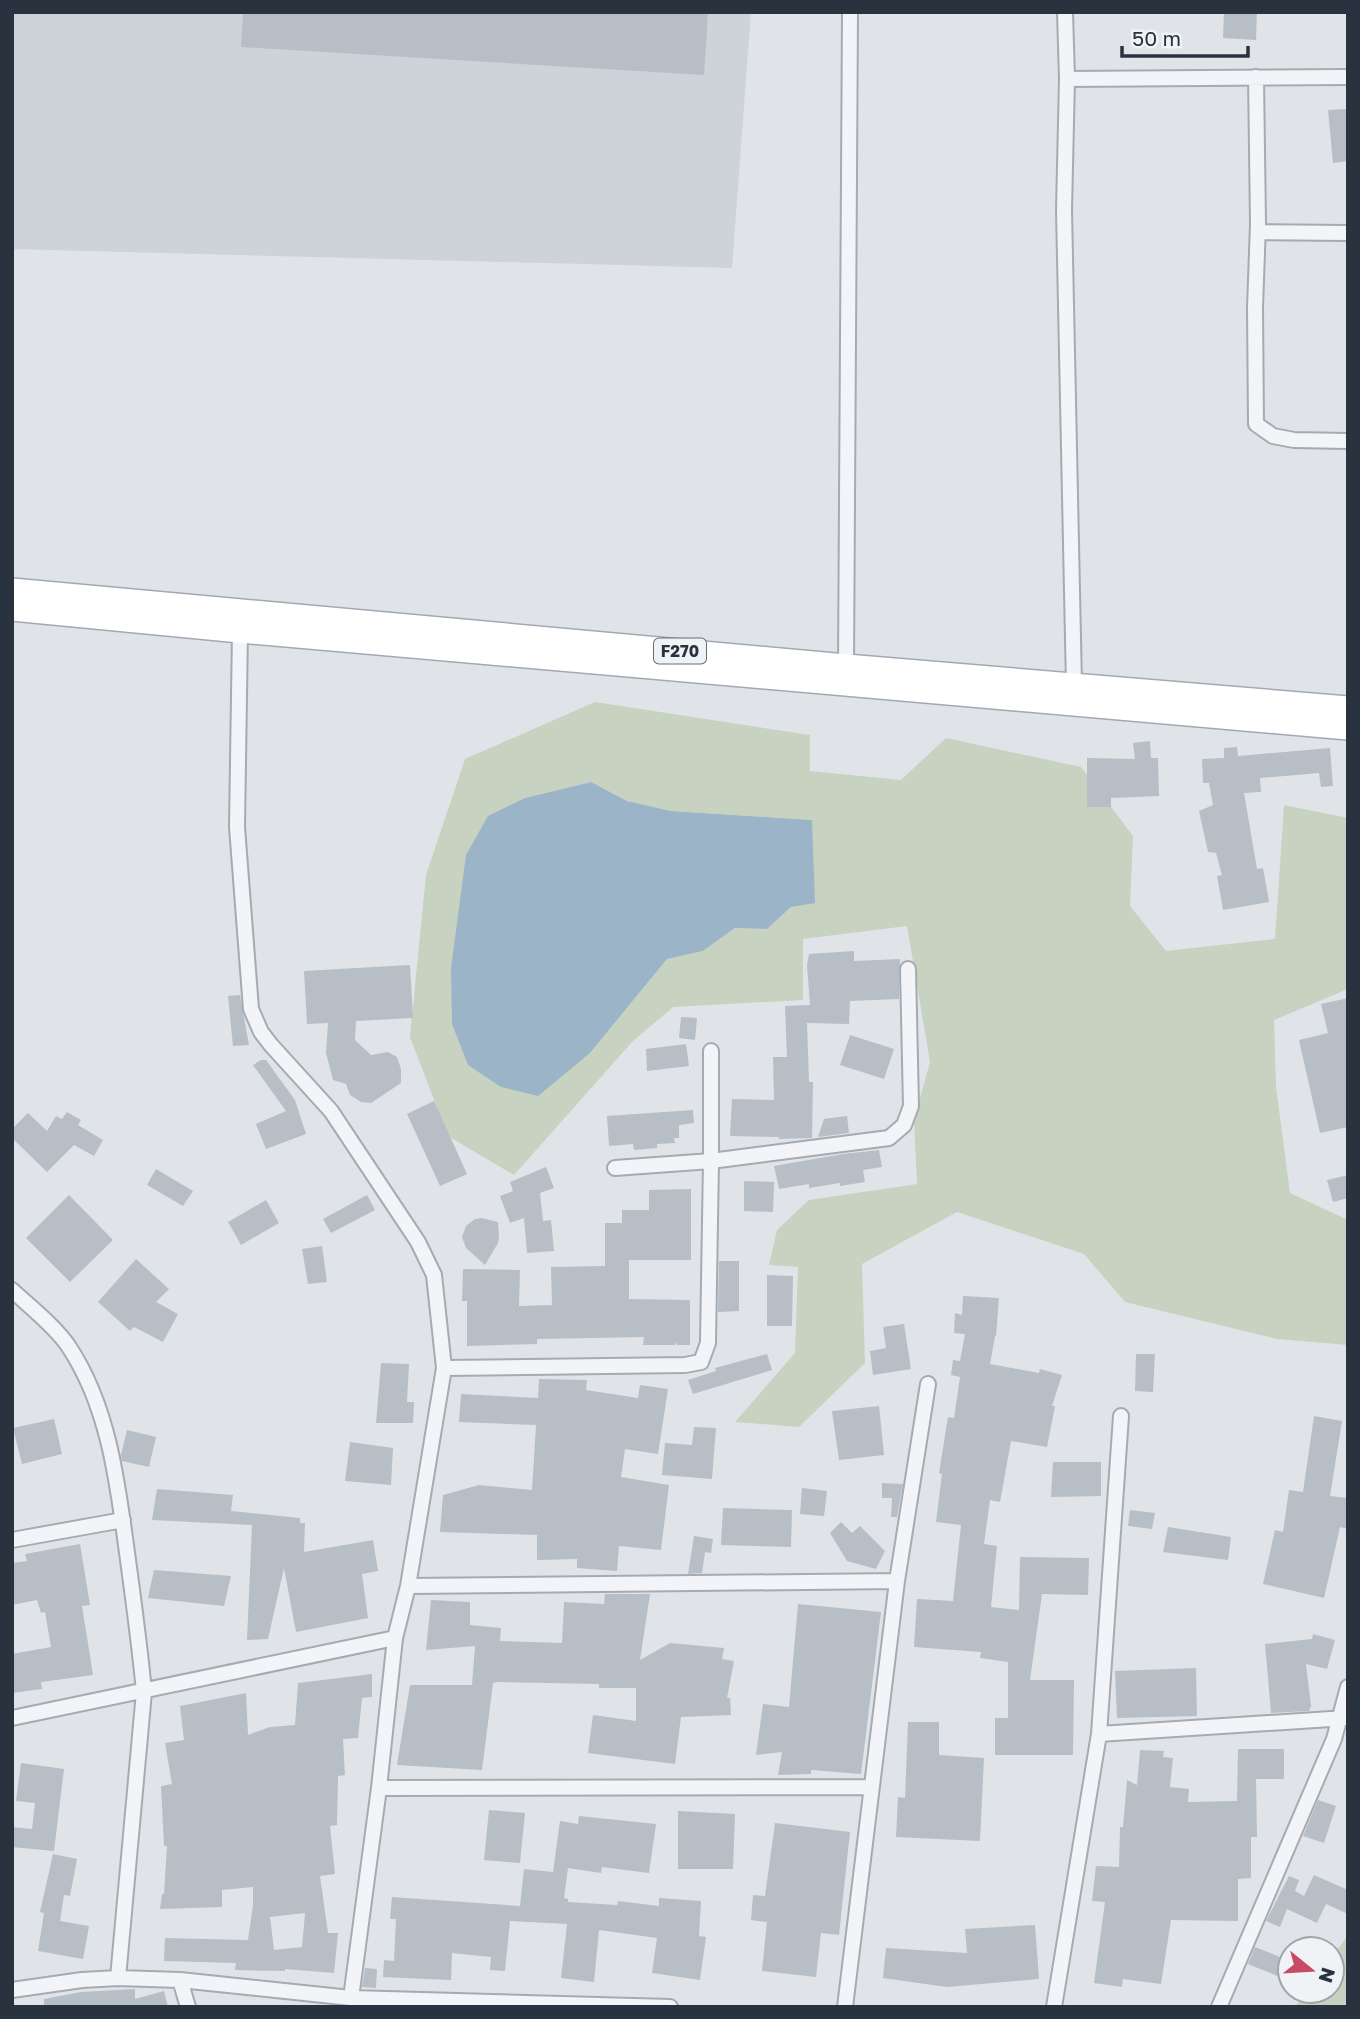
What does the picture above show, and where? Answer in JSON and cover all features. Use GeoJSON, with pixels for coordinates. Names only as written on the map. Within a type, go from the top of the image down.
{"type":"FeatureCollection","features":[{"type":"Feature","properties":{"kind":"main road","name":"F270"},"geometry":{"type":"LineString","coordinates":[[12,590],[846,666],[1348,708]]}},
{"type":"Feature","properties":{"kind":"main road","name":"F270"},"geometry":{"type":"LineString","coordinates":[[12,609],[1348,728]]}},
{"type":"Feature","properties":{"kind":"street"},"geometry":{"type":"LineString","coordinates":[[846,666],[850,12]]}},
{"type":"Feature","properties":{"kind":"street"},"geometry":{"type":"LineString","coordinates":[[1065,12],[1067,79],[1064,210],[1074,686]]}},
{"type":"Feature","properties":{"kind":"street"},"geometry":{"type":"LineString","coordinates":[[1256,77],[1256,424],[1273,436],[1294,440],[1348,441]]}},
{"type":"Feature","properties":{"kind":"street"},"geometry":{"type":"LineString","coordinates":[[1067,79],[1348,77]]}},
{"type":"Feature","properties":{"kind":"street"},"geometry":{"type":"LineString","coordinates":[[1258,232],[1348,233]]}},
{"type":"Feature","properties":{"kind":"street"},"geometry":{"type":"LineString","coordinates":[[240,631],[237,827],[251,1009],[261,1032],[271,1045],[331,1111],[418,1242],[434,1275],[444,1368],[408,1586],[395,1638],[379,1788],[351,1997]]}},
{"type":"Feature","properties":{"kind":"street"},"geometry":{"type":"LineString","coordinates":[[615,1168],[711,1161],[889,1138],[904,1125],[911,1107],[908,969]]}},
{"type":"Feature","properties":{"kind":"street"},"geometry":{"type":"LineString","coordinates":[[444,1368],[685,1366],[701,1362],[708,1343],[711,1051]]}},
{"type":"Feature","properties":{"kind":"street"},"geometry":{"type":"LineString","coordinates":[[12,1290],[68,1345],[91,1387],[109,1443],[123,1520],[144,1692],[118,1978]]}},
{"type":"Feature","properties":{"kind":"street"},"geometry":{"type":"LineString","coordinates":[[845,2007],[898,1581],[928,1384]]}},
{"type":"Feature","properties":{"kind":"street"},"geometry":{"type":"LineString","coordinates":[[1054,2007],[1099,1734],[1121,1416]]}},
{"type":"Feature","properties":{"kind":"street"},"geometry":{"type":"LineString","coordinates":[[12,1540],[123,1520]]}},
{"type":"Feature","properties":{"kind":"street"},"geometry":{"type":"LineString","coordinates":[[408,1586],[898,1581]]}},
{"type":"Feature","properties":{"kind":"street"},"geometry":{"type":"LineString","coordinates":[[12,1718],[395,1638]]}},
{"type":"Feature","properties":{"kind":"street"},"geometry":{"type":"LineString","coordinates":[[1219,2007],[1344,1717],[1348,1687]]}},
{"type":"Feature","properties":{"kind":"street"},"geometry":{"type":"LineString","coordinates":[[1099,1734],[1344,1717]]}},
{"type":"Feature","properties":{"kind":"street"},"geometry":{"type":"LineString","coordinates":[[379,1788],[872,1787]]}},
{"type":"Feature","properties":{"kind":"street"},"geometry":{"type":"LineString","coordinates":[[12,1990],[118,1978],[180,1980],[351,1997],[670,2007]]}},
{"type":"Feature","properties":{"kind":"street"},"geometry":{"type":"LineString","coordinates":[[180,1980],[188,2007]]}},
{"type":"Feature","properties":{"kind":"shaded area"},"geometry":{"type":"Polygon","coordinates":[[[12,12],[751,12],[732,268],[12,249],[12,12]]]}},
{"type":"Feature","properties":{"kind":"green space"},"geometry":{"type":"Polygon","coordinates":[[[595,702],[810,735],[810,771],[901,780],[946,738],[1081,767],[1133,836],[1130,906],[1166,951],[1275,939],[1284,805],[1348,818],[1348,989],[1274,1020],[1276,1087],[1290,1193],[1348,1220],[1348,1345],[1277,1339],[1125,1302],[1084,1254],[957,1212],[862,1264],[865,1363],[799,1427],[735,1422],[795,1353],[798,1267],[769,1265],[777,1230],[809,1200],[917,1184],[914,1120],[930,1062],[907,926],[803,939],[803,1000],[673,1007],[632,1042],[514,1175],[448,1136],[410,1037],[426,875],[465,759],[595,702]],[[591,782],[525,798],[501,1087],[538,1095],[590,1053],[667,959],[703,951],[735,928],[767,929],[791,907],[812,820],[671,811],[627,801],[591,782]]]}},
{"type":"Feature","properties":{"kind":"green space"},"geometry":{"type":"Polygon","coordinates":[[[1348,1935],[1348,2007],[1295,2007],[1346,2005],[1348,1935]]]}},
{"type":"Feature","properties":{"kind":"water"},"geometry":{"type":"Polygon","coordinates":[[[591,782],[627,801],[671,811],[812,820],[815,903],[791,907],[767,929],[735,928],[703,951],[667,959],[590,1053],[538,1096],[501,1087],[468,1065],[452,1024],[451,968],[466,855],[488,816],[525,798],[591,782]]]}},
{"type":"Feature","properties":{"kind":"building"},"geometry":{"type":"Polygon","coordinates":[[[243,12],[708,12],[704,75],[241,47],[243,12]]]}},
{"type":"Feature","properties":{"kind":"building"},"geometry":{"type":"Polygon","coordinates":[[[1224,12],[1257,12],[1256,40],[1223,38],[1224,12]]]}},
{"type":"Feature","properties":{"kind":"building"},"geometry":{"type":"Polygon","coordinates":[[[1347,109],[1348,161],[1333,163],[1328,110],[1347,109]]]}},
{"type":"Feature","properties":{"kind":"building"},"geometry":{"type":"Polygon","coordinates":[[[1150,741],[1151,758],[1158,758],[1159,796],[1111,798],[1111,807],[1087,807],[1087,758],[1135,759],[1133,743],[1150,741]]]}},
{"type":"Feature","properties":{"kind":"building"},"geometry":{"type":"Polygon","coordinates":[[[1237,747],[1238,756],[1330,748],[1333,786],[1321,787],[1319,773],[1260,778],[1261,792],[1244,793],[1257,869],[1263,868],[1269,902],[1223,910],[1217,876],[1222,875],[1216,853],[1208,852],[1199,811],[1213,805],[1209,783],[1203,783],[1202,759],[1224,758],[1224,748],[1237,747]]]}},
{"type":"Feature","properties":{"kind":"building"},"geometry":{"type":"Polygon","coordinates":[[[854,951],[854,961],[900,959],[899,999],[850,1001],[849,1024],[807,1023],[809,1082],[813,1082],[812,1138],[730,1136],[732,1099],[774,1100],[773,1057],[787,1057],[785,1006],[810,1005],[807,965],[809,954],[854,951]]]}},
{"type":"Feature","properties":{"kind":"building"},"geometry":{"type":"Polygon","coordinates":[[[410,965],[413,1018],[356,1021],[355,1040],[371,1055],[388,1052],[397,1057],[401,1069],[401,1083],[371,1103],[361,1102],[350,1095],[346,1084],[333,1080],[326,1053],[328,1023],[307,1024],[304,971],[410,965]]]}},
{"type":"Feature","properties":{"kind":"building"},"geometry":{"type":"Polygon","coordinates":[[[240,995],[249,1045],[233,1046],[228,996],[240,995]]]}},
{"type":"Feature","properties":{"kind":"building"},"geometry":{"type":"Polygon","coordinates":[[[1348,998],[1348,1127],[1320,1133],[1299,1040],[1328,1033],[1321,1004],[1348,998]]]}},
{"type":"Feature","properties":{"kind":"building"},"geometry":{"type":"Polygon","coordinates":[[[681,1017],[697,1018],[695,1040],[679,1038],[681,1017]]]}},
{"type":"Feature","properties":{"kind":"building"},"geometry":{"type":"Polygon","coordinates":[[[850,1035],[894,1049],[884,1079],[840,1065],[850,1035]]]}},
{"type":"Feature","properties":{"kind":"building"},"geometry":{"type":"Polygon","coordinates":[[[686,1044],[689,1066],[647,1071],[646,1049],[686,1044]]]}},
{"type":"Feature","properties":{"kind":"building"},"geometry":{"type":"Polygon","coordinates":[[[266,1060],[295,1100],[306,1134],[266,1149],[256,1124],[286,1111],[253,1065],[266,1060]]]}},
{"type":"Feature","properties":{"kind":"building"},"geometry":{"type":"Polygon","coordinates":[[[434,1101],[467,1174],[440,1186],[407,1114],[434,1101]]]}},
{"type":"Feature","properties":{"kind":"building"},"geometry":{"type":"Polygon","coordinates":[[[693,1110],[694,1123],[679,1125],[679,1138],[674,1138],[675,1143],[634,1150],[633,1144],[609,1146],[607,1116],[693,1110]]]}},
{"type":"Feature","properties":{"kind":"building"},"geometry":{"type":"Polygon","coordinates":[[[67,1112],[81,1120],[78,1125],[103,1140],[94,1156],[74,1145],[47,1172],[12,1138],[12,1129],[28,1113],[47,1131],[56,1116],[62,1119],[67,1112]]]}},
{"type":"Feature","properties":{"kind":"building"},"geometry":{"type":"Polygon","coordinates":[[[847,1116],[849,1133],[818,1137],[824,1119],[847,1116]]]}},
{"type":"Feature","properties":{"kind":"building"},"geometry":{"type":"Polygon","coordinates":[[[879,1150],[882,1167],[863,1170],[865,1182],[809,1188],[809,1184],[779,1189],[774,1166],[879,1150]]]}},
{"type":"Feature","properties":{"kind":"building"},"geometry":{"type":"Polygon","coordinates":[[[546,1167],[554,1188],[540,1193],[543,1221],[551,1220],[554,1251],[527,1253],[524,1218],[510,1223],[500,1196],[513,1191],[510,1182],[546,1167]]]}},
{"type":"Feature","properties":{"kind":"building"},"geometry":{"type":"Polygon","coordinates":[[[156,1169],[193,1191],[183,1206],[147,1185],[156,1169]]]}},
{"type":"Feature","properties":{"kind":"building"},"geometry":{"type":"Polygon","coordinates":[[[1348,1175],[1348,1198],[1333,1202],[1327,1180],[1348,1175]]]}},
{"type":"Feature","properties":{"kind":"building"},"geometry":{"type":"Polygon","coordinates":[[[744,1181],[774,1182],[773,1212],[744,1211],[744,1181]]]}},
{"type":"Feature","properties":{"kind":"building"},"geometry":{"type":"Polygon","coordinates":[[[691,1189],[691,1260],[629,1260],[629,1299],[690,1300],[690,1345],[677,1345],[676,1342],[675,1345],[643,1345],[644,1337],[537,1339],[537,1344],[467,1346],[467,1301],[462,1301],[463,1269],[520,1270],[519,1306],[552,1305],[551,1267],[605,1266],[605,1223],[622,1223],[622,1210],[649,1210],[649,1190],[691,1189]]]}},
{"type":"Feature","properties":{"kind":"building"},"geometry":{"type":"Polygon","coordinates":[[[69,1195],[113,1240],[70,1282],[26,1238],[69,1195]]]}},
{"type":"Feature","properties":{"kind":"building"},"geometry":{"type":"Polygon","coordinates":[[[367,1195],[375,1210],[331,1233],[323,1219],[367,1195]]]}},
{"type":"Feature","properties":{"kind":"building"},"geometry":{"type":"Polygon","coordinates":[[[266,1200],[279,1223],[241,1245],[228,1222],[266,1200]]]}},
{"type":"Feature","properties":{"kind":"building"},"geometry":{"type":"Polygon","coordinates":[[[481,1218],[498,1222],[498,1243],[485,1265],[466,1248],[462,1237],[466,1226],[481,1218]]]}},
{"type":"Feature","properties":{"kind":"building"},"geometry":{"type":"Polygon","coordinates":[[[322,1246],[327,1282],[308,1284],[302,1249],[322,1246]]]}},
{"type":"Feature","properties":{"kind":"building"},"geometry":{"type":"Polygon","coordinates":[[[136,1259],[169,1289],[156,1302],[178,1314],[163,1342],[134,1327],[130,1331],[98,1302],[136,1259]]]}},
{"type":"Feature","properties":{"kind":"building"},"geometry":{"type":"Polygon","coordinates":[[[719,1261],[739,1261],[739,1311],[718,1312],[719,1261]]]}},
{"type":"Feature","properties":{"kind":"building"},"geometry":{"type":"Polygon","coordinates":[[[767,1275],[793,1276],[792,1326],[767,1326],[767,1275]]]}},
{"type":"Feature","properties":{"kind":"building"},"geometry":{"type":"Polygon","coordinates":[[[963,1296],[999,1298],[996,1336],[990,1364],[1039,1373],[1040,1369],[1062,1375],[1052,1406],[1055,1406],[1047,1447],[1011,1441],[1000,1502],[990,1500],[984,1544],[997,1546],[991,1607],[1019,1610],[1020,1557],[1089,1558],[1088,1595],[1042,1594],[1030,1680],[1074,1680],[1073,1755],[995,1755],[995,1718],[1008,1718],[1008,1662],[980,1658],[981,1652],[914,1647],[917,1599],[953,1601],[961,1525],[936,1522],[942,1474],[939,1473],[948,1417],[954,1418],[960,1377],[951,1375],[953,1360],[960,1361],[965,1334],[954,1333],[955,1313],[962,1315],[963,1296]]]}},
{"type":"Feature","properties":{"kind":"building"},"geometry":{"type":"Polygon","coordinates":[[[904,1324],[911,1369],[873,1375],[870,1351],[886,1348],[883,1327],[904,1324]]]}},
{"type":"Feature","properties":{"kind":"building"},"geometry":{"type":"Polygon","coordinates":[[[767,1354],[772,1370],[693,1394],[688,1380],[716,1371],[715,1368],[767,1354]]]}},
{"type":"Feature","properties":{"kind":"building"},"geometry":{"type":"Polygon","coordinates":[[[1136,1354],[1155,1354],[1153,1392],[1135,1391],[1136,1354]]]}},
{"type":"Feature","properties":{"kind":"building"},"geometry":{"type":"Polygon","coordinates":[[[381,1363],[409,1364],[407,1402],[414,1402],[413,1423],[376,1423],[381,1363]]]}},
{"type":"Feature","properties":{"kind":"building"},"geometry":{"type":"Polygon","coordinates":[[[539,1379],[587,1380],[586,1390],[638,1398],[640,1385],[668,1389],[658,1454],[625,1449],[621,1477],[669,1485],[661,1550],[619,1546],[617,1571],[577,1568],[577,1559],[537,1560],[537,1535],[440,1532],[443,1495],[479,1485],[532,1490],[536,1425],[459,1422],[461,1394],[538,1398],[539,1379]]]}},
{"type":"Feature","properties":{"kind":"building"},"geometry":{"type":"Polygon","coordinates":[[[879,1406],[884,1455],[839,1460],[832,1411],[879,1406]]]}},
{"type":"Feature","properties":{"kind":"building"},"geometry":{"type":"Polygon","coordinates":[[[1314,1416],[1342,1421],[1330,1496],[1348,1498],[1348,1529],[1340,1527],[1324,1598],[1263,1584],[1275,1530],[1283,1532],[1289,1490],[1303,1492],[1314,1416]]]}},
{"type":"Feature","properties":{"kind":"building"},"geometry":{"type":"Polygon","coordinates":[[[54,1419],[62,1454],[22,1464],[13,1428],[54,1419]]]}},
{"type":"Feature","properties":{"kind":"building"},"geometry":{"type":"Polygon","coordinates":[[[694,1427],[716,1428],[712,1479],[662,1475],[665,1443],[692,1445],[694,1427]]]}},
{"type":"Feature","properties":{"kind":"building"},"geometry":{"type":"Polygon","coordinates":[[[127,1430],[156,1437],[149,1467],[122,1461],[127,1430]]]}},
{"type":"Feature","properties":{"kind":"building"},"geometry":{"type":"Polygon","coordinates":[[[350,1442],[393,1448],[391,1485],[345,1481],[350,1442]]]}},
{"type":"Feature","properties":{"kind":"building"},"geometry":{"type":"Polygon","coordinates":[[[1053,1462],[1101,1462],[1101,1496],[1051,1497],[1053,1462]]]}},
{"type":"Feature","properties":{"kind":"building"},"geometry":{"type":"Polygon","coordinates":[[[882,1483],[903,1484],[897,1517],[891,1517],[892,1498],[882,1498],[882,1483]]]}},
{"type":"Feature","properties":{"kind":"building"},"geometry":{"type":"Polygon","coordinates":[[[802,1488],[827,1491],[824,1516],[800,1514],[802,1488]]]}},
{"type":"Feature","properties":{"kind":"building"},"geometry":{"type":"Polygon","coordinates":[[[157,1489],[233,1495],[231,1511],[300,1518],[300,1523],[305,1523],[304,1552],[373,1540],[378,1571],[362,1574],[368,1618],[296,1632],[284,1568],[268,1639],[247,1640],[252,1525],[152,1520],[157,1489]]]}},
{"type":"Feature","properties":{"kind":"building"},"geometry":{"type":"Polygon","coordinates":[[[723,1508],[792,1510],[791,1547],[721,1545],[723,1508]]]}},
{"type":"Feature","properties":{"kind":"building"},"geometry":{"type":"Polygon","coordinates":[[[1130,1510],[1155,1513],[1152,1529],[1128,1526],[1130,1510]]]}},
{"type":"Feature","properties":{"kind":"building"},"geometry":{"type":"Polygon","coordinates":[[[841,1522],[852,1533],[860,1526],[885,1551],[876,1569],[847,1561],[830,1533],[841,1522]]]}},
{"type":"Feature","properties":{"kind":"building"},"geometry":{"type":"Polygon","coordinates":[[[1168,1527],[1231,1537],[1228,1560],[1163,1552],[1168,1527]]]}},
{"type":"Feature","properties":{"kind":"building"},"geometry":{"type":"Polygon","coordinates":[[[694,1536],[713,1539],[711,1553],[705,1552],[702,1573],[688,1574],[694,1536]]]}},
{"type":"Feature","properties":{"kind":"building"},"geometry":{"type":"Polygon","coordinates":[[[80,1544],[90,1605],[82,1606],[93,1675],[41,1682],[42,1689],[12,1693],[12,1654],[51,1647],[45,1612],[41,1613],[37,1600],[12,1605],[12,1563],[27,1561],[25,1554],[80,1544]]]}},
{"type":"Feature","properties":{"kind":"building"},"geometry":{"type":"Polygon","coordinates":[[[154,1570],[231,1576],[224,1606],[148,1598],[154,1570]]]}},
{"type":"Feature","properties":{"kind":"building"},"geometry":{"type":"Polygon","coordinates":[[[605,1594],[650,1594],[640,1660],[670,1643],[724,1648],[722,1659],[734,1661],[727,1698],[730,1698],[731,1715],[681,1717],[675,1764],[588,1753],[593,1715],[636,1721],[636,1688],[599,1688],[599,1684],[496,1682],[493,1683],[482,1770],[397,1765],[410,1685],[472,1685],[475,1646],[426,1650],[431,1600],[470,1602],[470,1625],[501,1628],[500,1641],[562,1643],[564,1602],[604,1604],[605,1594]]]}},
{"type":"Feature","properties":{"kind":"building"},"geometry":{"type":"Polygon","coordinates":[[[798,1604],[881,1612],[861,1774],[811,1770],[811,1774],[778,1775],[782,1752],[756,1755],[763,1704],[789,1707],[798,1604]]]}},
{"type":"Feature","properties":{"kind":"building"},"geometry":{"type":"Polygon","coordinates":[[[1313,1634],[1335,1640],[1327,1669],[1306,1664],[1311,1706],[1309,1711],[1271,1713],[1265,1644],[1312,1639],[1313,1634]]]}},
{"type":"Feature","properties":{"kind":"building"},"geometry":{"type":"Polygon","coordinates":[[[1196,1668],[1197,1716],[1117,1718],[1115,1671],[1196,1668]]]}},
{"type":"Feature","properties":{"kind":"building"},"geometry":{"type":"Polygon","coordinates":[[[372,1674],[372,1697],[362,1698],[358,1738],[343,1739],[345,1775],[338,1776],[337,1825],[330,1826],[335,1874],[320,1876],[328,1933],[338,1933],[334,1973],[285,1969],[235,1970],[236,1963],[164,1961],[165,1938],[248,1940],[253,1905],[253,1887],[222,1890],[222,1907],[160,1909],[164,1894],[167,1846],[164,1846],[161,1786],[172,1784],[165,1743],[184,1740],[180,1706],[246,1693],[248,1735],[270,1727],[295,1725],[298,1683],[372,1674]],[[305,1913],[270,1917],[274,1950],[302,1947],[305,1913]]]}},
{"type":"Feature","properties":{"kind":"building"},"geometry":{"type":"Polygon","coordinates":[[[908,1722],[939,1722],[939,1755],[984,1758],[980,1841],[896,1837],[898,1797],[905,1798],[908,1722]]]}},
{"type":"Feature","properties":{"kind":"building"},"geometry":{"type":"Polygon","coordinates":[[[1238,1749],[1284,1749],[1284,1779],[1256,1779],[1257,1837],[1251,1837],[1251,1878],[1238,1879],[1238,1921],[1171,1920],[1161,1984],[1123,1979],[1122,1987],[1094,1983],[1105,1902],[1092,1901],[1096,1866],[1119,1867],[1120,1827],[1123,1827],[1127,1780],[1137,1785],[1140,1750],[1164,1751],[1163,1757],[1173,1758],[1170,1787],[1189,1789],[1188,1802],[1237,1801],[1238,1749]]]}},
{"type":"Feature","properties":{"kind":"building"},"geometry":{"type":"Polygon","coordinates":[[[21,1763],[64,1769],[54,1851],[12,1847],[12,1827],[32,1829],[35,1803],[16,1801],[21,1763]]]}},
{"type":"Feature","properties":{"kind":"building"},"geometry":{"type":"Polygon","coordinates":[[[1318,1800],[1336,1806],[1324,1843],[1303,1836],[1318,1800]]]}},
{"type":"Feature","properties":{"kind":"building"},"geometry":{"type":"Polygon","coordinates":[[[489,1810],[525,1813],[520,1863],[484,1860],[489,1810]]]}},
{"type":"Feature","properties":{"kind":"building"},"geometry":{"type":"Polygon","coordinates":[[[678,1811],[735,1814],[733,1869],[678,1869],[678,1811]]]}},
{"type":"Feature","properties":{"kind":"building"},"geometry":{"type":"Polygon","coordinates":[[[579,1816],[656,1824],[649,1873],[602,1867],[601,1873],[568,1868],[564,1898],[568,1899],[568,1902],[617,1905],[618,1901],[659,1906],[659,1898],[701,1901],[699,1936],[706,1937],[700,1980],[652,1973],[657,1938],[599,1930],[594,1982],[561,1978],[567,1924],[510,1921],[505,1971],[490,1970],[491,1957],[452,1953],[451,1980],[383,1977],[384,1960],[394,1961],[396,1919],[390,1919],[392,1897],[520,1906],[524,1869],[553,1872],[560,1821],[578,1824],[579,1816]]]}},
{"type":"Feature","properties":{"kind":"building"},"geometry":{"type":"Polygon","coordinates":[[[775,1823],[850,1832],[839,1935],[821,1933],[816,1977],[762,1971],[767,1922],[751,1920],[753,1895],[765,1896],[775,1823]]]}},
{"type":"Feature","properties":{"kind":"building"},"geometry":{"type":"Polygon","coordinates":[[[53,1854],[77,1859],[70,1896],[64,1895],[60,1921],[89,1926],[83,1959],[38,1951],[44,1913],[40,1912],[53,1854]]]}},
{"type":"Feature","properties":{"kind":"building"},"geometry":{"type":"Polygon","coordinates":[[[1314,1875],[1348,1890],[1348,1914],[1326,1904],[1317,1923],[1287,1909],[1280,1927],[1266,1921],[1289,1876],[1299,1880],[1295,1891],[1304,1896],[1314,1875]]]}},
{"type":"Feature","properties":{"kind":"building"},"geometry":{"type":"Polygon","coordinates":[[[1035,1925],[1039,1979],[947,1987],[883,1978],[886,1948],[967,1953],[965,1929],[1035,1925]]]}},
{"type":"Feature","properties":{"kind":"building"},"geometry":{"type":"Polygon","coordinates":[[[1255,1947],[1276,1955],[1276,1975],[1248,1964],[1255,1947]]]}},
{"type":"Feature","properties":{"kind":"building"},"geometry":{"type":"Polygon","coordinates":[[[365,1968],[377,1969],[376,1988],[362,1987],[365,1968]]]}},
{"type":"Feature","properties":{"kind":"building"},"geometry":{"type":"Polygon","coordinates":[[[135,1989],[135,1999],[164,1991],[168,2007],[44,2007],[44,1999],[81,1992],[135,1989]]]}}]}
